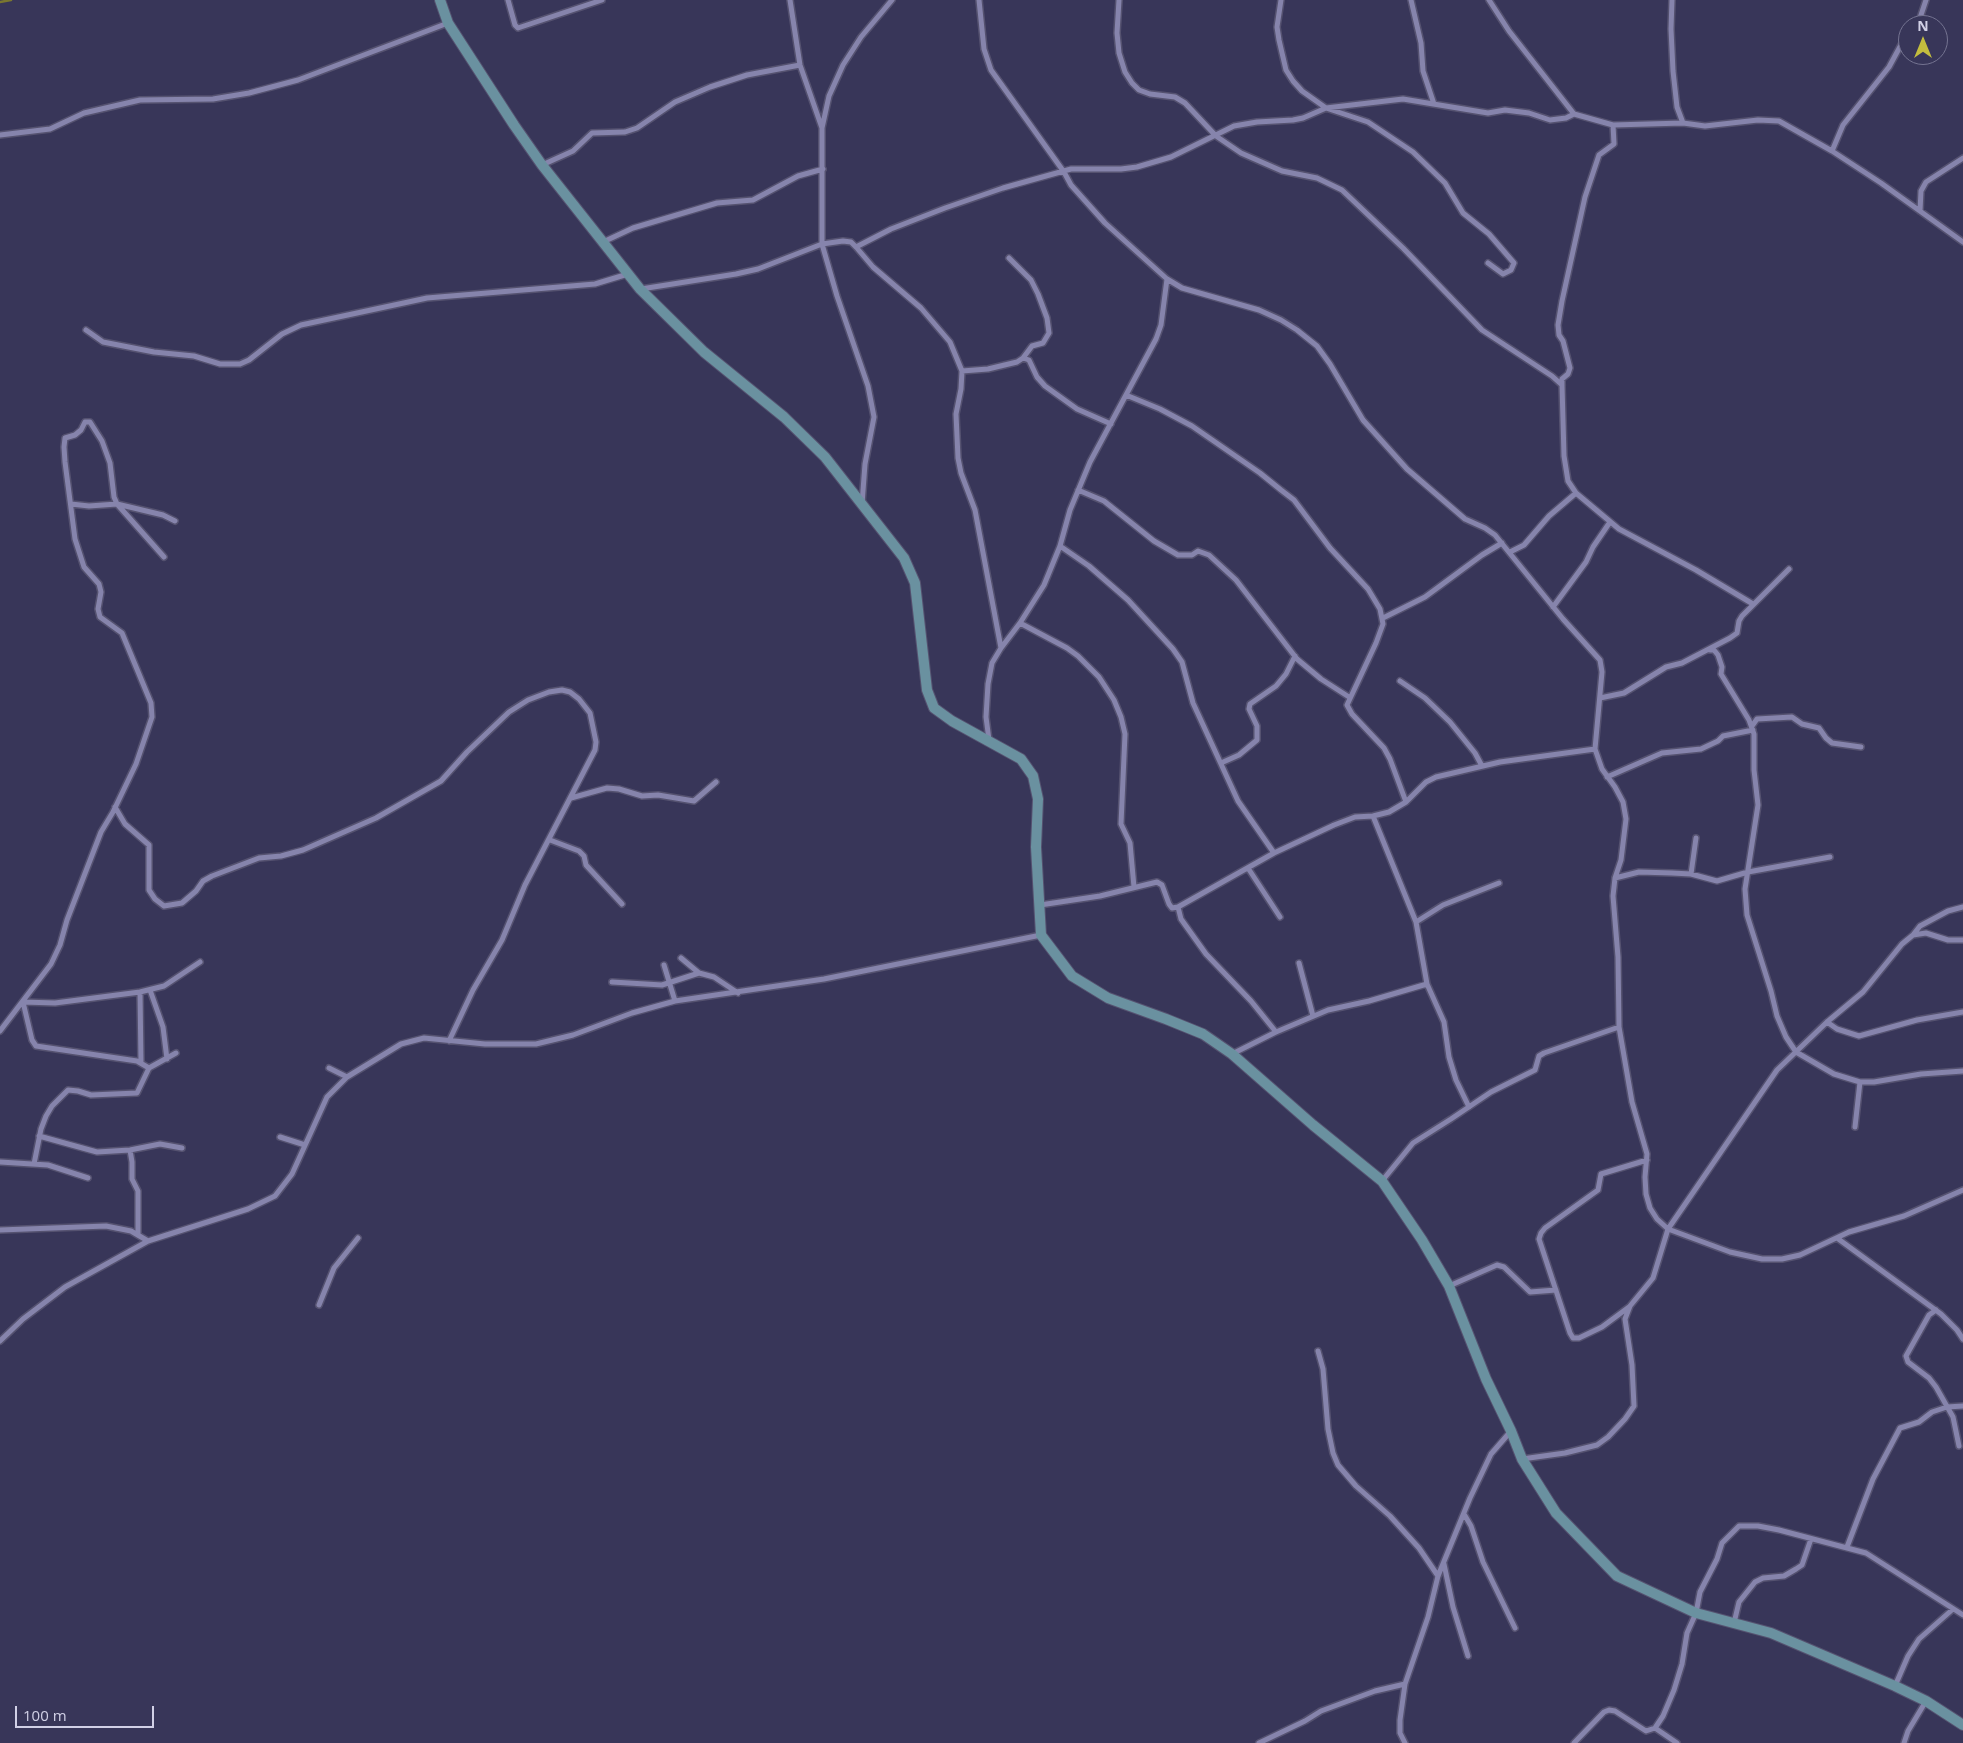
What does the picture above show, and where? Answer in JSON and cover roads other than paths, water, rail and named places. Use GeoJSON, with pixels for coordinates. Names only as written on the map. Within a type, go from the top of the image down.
{"type":"FeatureCollection","features":[{"type":"Feature","properties":{"kind":"main road"},"geometry":{"type":"LineString","coordinates":[[440,0],[448,22],[514,125],[542,165],[640,289],[704,352],[784,417],[826,457],[904,558],[915,583],[927,690],[934,708],[952,721],[1021,760],[1033,776],[1038,799],[1036,846],[1041,935],[1072,976],[1108,998],[1203,1034],[1232,1054],[1313,1125],[1382,1181],[1422,1240],[1449,1286],[1486,1379],[1512,1431],[1522,1459],[1556,1513],[1617,1576],[1696,1613],[1771,1633],[1895,1686],[1926,1701],[1963,1725]]}},
{"type":"Feature","properties":{"kind":"street"},"geometry":{"type":"LineString","coordinates":[[508,0],[515,25],[518,28],[602,0]]}},
{"type":"Feature","properties":{"kind":"street"},"geometry":{"type":"LineString","coordinates":[[790,0],[800,65],[822,128]]}},
{"type":"Feature","properties":{"kind":"street"},"geometry":{"type":"LineString","coordinates":[[862,504],[865,464],[874,417],[868,386],[837,296],[822,244],[822,128],[828,96],[842,65],[861,37],[892,0]]}},
{"type":"Feature","properties":{"kind":"street"},"geometry":{"type":"LineString","coordinates":[[979,0],[984,49],[991,70],[1064,172],[1071,185],[1105,223],[1167,279],[1182,288],[1258,310],[1281,320],[1317,346],[1330,364],[1363,420],[1407,469],[1466,518],[1486,528],[1502,543],[1553,607],[1600,660],[1602,672],[1595,749],[1607,777],[1615,786],[1623,802],[1626,819],[1621,860],[1615,878],[1613,896],[1618,957],[1619,1027],[1632,1102],[1647,1154],[1646,1194],[1650,1208],[1657,1219],[1668,1229],[1730,1252],[1762,1259],[1782,1259],[1800,1255],[1849,1232],[1904,1216],[1963,1190]]}},
{"type":"Feature","properties":{"kind":"street"},"geometry":{"type":"LineString","coordinates":[[1119,0],[1117,33],[1119,53],[1125,72],[1139,90],[1150,94],[1175,97],[1185,103],[1216,136],[1241,153],[1282,171],[1317,178],[1342,190],[1422,267],[1482,330],[1552,376],[1562,385]]}},
{"type":"Feature","properties":{"kind":"street"},"geometry":{"type":"LineString","coordinates":[[1281,0],[1277,27],[1280,52],[1286,70],[1293,81],[1302,91],[1326,108],[1368,122],[1413,152],[1445,183],[1462,213],[1488,234],[1514,263],[1511,270],[1504,274],[1488,263]]}},
{"type":"Feature","properties":{"kind":"street"},"geometry":{"type":"LineString","coordinates":[[1411,0],[1421,43],[1423,71],[1434,104]]}},
{"type":"Feature","properties":{"kind":"street"},"geometry":{"type":"LineString","coordinates":[[1489,0],[1509,31],[1574,114],[1613,125],[1683,123],[1704,126],[1758,120],[1779,121],[1832,151],[1963,242]]}},
{"type":"Feature","properties":{"kind":"street"},"geometry":{"type":"LineString","coordinates":[[1672,0],[1673,71],[1677,107],[1683,123]]}},
{"type":"Feature","properties":{"kind":"street"},"geometry":{"type":"LineString","coordinates":[[1921,15],[1926,0]]}},
{"type":"Feature","properties":{"kind":"street"},"geometry":{"type":"LineString","coordinates":[[0,135],[50,129],[84,113],[140,100],[213,99],[249,93],[298,80],[448,22]]}},
{"type":"Feature","properties":{"kind":"street"},"geometry":{"type":"LineString","coordinates":[[1832,151],[1843,125],[1889,67],[1898,50]]}},
{"type":"Feature","properties":{"kind":"street"},"geometry":{"type":"LineString","coordinates":[[542,165],[573,151],[592,133],[625,132],[637,128],[675,102],[710,87],[747,75],[800,65]]}},
{"type":"Feature","properties":{"kind":"street"},"geometry":{"type":"LineString","coordinates":[[856,246],[891,229],[1004,188],[1078,168],[1121,169],[1137,167],[1171,157],[1234,126],[1257,122],[1293,120],[1303,118],[1326,108],[1403,99],[1488,113],[1504,110],[1529,112],[1550,120],[1566,118],[1574,114]]}},
{"type":"Feature","properties":{"kind":"street"},"geometry":{"type":"LineString","coordinates":[[1613,125],[1614,144],[1599,155],[1591,177],[1558,325],[1559,335],[1563,341],[1570,368],[1568,374],[1562,379],[1564,456],[1568,481],[1576,493],[1619,529],[1696,570],[1752,604]]}},
{"type":"Feature","properties":{"kind":"street"},"geometry":{"type":"LineString","coordinates":[[1920,211],[1921,191],[1926,182],[1963,158]]}},
{"type":"Feature","properties":{"kind":"street"},"geometry":{"type":"LineString","coordinates":[[602,242],[633,228],[717,203],[753,200],[798,176],[823,169]]}},
{"type":"Feature","properties":{"kind":"street"},"geometry":{"type":"LineString","coordinates":[[640,289],[736,274],[758,268],[822,244],[842,241],[851,242],[856,246],[873,267],[921,308],[950,342],[962,371],[956,414],[958,458],[961,473],[975,510],[1000,648]]}},
{"type":"Feature","properties":{"kind":"street"},"geometry":{"type":"LineString","coordinates":[[962,371],[988,369],[1016,362],[1023,358],[1032,346],[1043,343],[1049,333],[1048,318],[1030,280],[1009,258]]}},
{"type":"Feature","properties":{"kind":"street"},"geometry":{"type":"LineString","coordinates":[[86,330],[103,342],[154,352],[194,356],[220,364],[240,364],[249,360],[290,329],[308,324],[427,298],[595,284],[628,274]]}},
{"type":"Feature","properties":{"kind":"street"},"geometry":{"type":"LineString","coordinates":[[990,741],[986,717],[988,684],[992,663],[1000,648],[1020,623],[1044,585],[1060,546],[1070,510],[1090,462],[1156,339],[1161,325],[1167,279]]}},
{"type":"Feature","properties":{"kind":"street"},"geometry":{"type":"LineString","coordinates":[[1023,358],[1029,360],[1037,377],[1051,390],[1077,409],[1111,424]]}},
{"type":"Feature","properties":{"kind":"street"},"geometry":{"type":"LineString","coordinates":[[1126,395],[1160,409],[1192,426],[1260,472],[1294,500],[1330,548],[1368,589],[1380,609],[1383,624],[1376,643],[1349,697],[1347,702],[1348,708],[1373,734],[1390,758],[1406,802]]}},
{"type":"Feature","properties":{"kind":"street"},"geometry":{"type":"LineString","coordinates":[[0,1031],[51,964],[60,945],[67,920],[101,832],[116,808],[136,764],[152,717],[152,710],[122,633],[100,617],[98,608],[99,584],[84,567],[75,539],[65,462],[65,438],[75,435],[81,430],[85,422],[90,422],[102,441],[110,463],[114,497],[117,504],[164,557]]}},
{"type":"Feature","properties":{"kind":"street"},"geometry":{"type":"LineString","coordinates":[[1078,490],[1104,501],[1154,541],[1178,555],[1192,555],[1198,551],[1209,555],[1236,580],[1295,656],[1321,679],[1349,697]]}},
{"type":"Feature","properties":{"kind":"street"},"geometry":{"type":"LineString","coordinates":[[1510,552],[1524,545],[1549,516],[1576,493]]}},
{"type":"Feature","properties":{"kind":"street"},"geometry":{"type":"LineString","coordinates":[[71,504],[117,504],[155,513],[175,521]]}},
{"type":"Feature","properties":{"kind":"street"},"geometry":{"type":"LineString","coordinates":[[1553,607],[1586,562],[1593,547],[1610,522]]}},
{"type":"Feature","properties":{"kind":"street"},"geometry":{"type":"LineString","coordinates":[[1383,618],[1426,597],[1482,555],[1502,543]]}},
{"type":"Feature","properties":{"kind":"street"},"geometry":{"type":"LineString","coordinates":[[1060,546],[1089,566],[1128,600],[1173,649],[1182,662],[1193,703],[1238,801],[1274,853]]}},
{"type":"Feature","properties":{"kind":"street"},"geometry":{"type":"LineString","coordinates":[[1600,698],[1624,693],[1666,667],[1682,663],[1702,652],[1710,650],[1737,633],[1740,619],[1752,604],[1789,569]]}},
{"type":"Feature","properties":{"kind":"street"},"geometry":{"type":"LineString","coordinates":[[1020,623],[1067,648],[1078,656],[1099,677],[1114,700],[1125,734],[1121,824],[1130,843],[1134,887]]}},
{"type":"Feature","properties":{"kind":"street"},"geometry":{"type":"LineString","coordinates":[[1710,650],[1714,650],[1718,655],[1722,674],[1752,728],[1758,805],[1745,889],[1747,915],[1777,1016],[1786,1037],[1796,1052],[1834,1074],[1860,1082],[1963,1071]]}},
{"type":"Feature","properties":{"kind":"street"},"geometry":{"type":"LineString","coordinates":[[1222,763],[1239,755],[1257,740],[1257,726],[1249,709],[1250,704],[1276,686],[1286,674],[1295,656]]}},
{"type":"Feature","properties":{"kind":"street"},"geometry":{"type":"LineString","coordinates":[[1400,681],[1425,698],[1450,722],[1475,753],[1482,766]]}},
{"type":"Feature","properties":{"kind":"street"},"geometry":{"type":"LineString","coordinates":[[116,808],[125,824],[148,846],[150,890],[155,899],[164,906],[182,903],[196,891],[203,881],[212,876],[259,858],[281,856],[318,844],[376,818],[441,781],[509,712],[528,700],[549,692],[562,690],[570,692],[579,699],[590,713],[596,750],[526,885],[502,940],[473,990],[449,1041]]}},
{"type":"Feature","properties":{"kind":"street"},"geometry":{"type":"LineString","coordinates":[[1607,777],[1662,753],[1701,749],[1718,742],[1724,736],[1752,728],[1757,719],[1792,717],[1802,724],[1819,728],[1832,743],[1861,747]]}},
{"type":"Feature","properties":{"kind":"street"},"geometry":{"type":"LineString","coordinates":[[1039,905],[1100,896],[1157,882],[1162,885],[1172,908],[1178,907],[1274,853],[1355,817],[1373,816],[1389,812],[1406,802],[1426,782],[1436,777],[1482,766],[1595,749]]}},
{"type":"Feature","properties":{"kind":"street"},"geometry":{"type":"LineString","coordinates":[[571,798],[613,788],[642,796],[658,795],[694,801],[716,782]]}},
{"type":"Feature","properties":{"kind":"street"},"geometry":{"type":"LineString","coordinates":[[1373,816],[1416,922],[1427,984],[1444,1022],[1449,1057],[1456,1080],[1468,1107]]}},
{"type":"Feature","properties":{"kind":"street"},"geometry":{"type":"LineString","coordinates":[[1691,874],[1696,838]]}},
{"type":"Feature","properties":{"kind":"street"},"geometry":{"type":"LineString","coordinates":[[550,840],[580,851],[584,856],[586,865],[622,904]]}},
{"type":"Feature","properties":{"kind":"street"},"geometry":{"type":"LineString","coordinates":[[1615,878],[1639,872],[1691,874],[1717,881],[1748,872],[1830,857]]}},
{"type":"Feature","properties":{"kind":"street"},"geometry":{"type":"LineString","coordinates":[[1248,868],[1280,916]]}},
{"type":"Feature","properties":{"kind":"street"},"geometry":{"type":"LineString","coordinates":[[1416,922],[1443,905],[1499,883]]}},
{"type":"Feature","properties":{"kind":"street"},"geometry":{"type":"LineString","coordinates":[[1178,907],[1181,918],[1206,954],[1251,1001],[1276,1032]]}},
{"type":"Feature","properties":{"kind":"street"},"geometry":{"type":"LineString","coordinates":[[1647,1160],[1601,1174],[1598,1190],[1541,1233],[1539,1239],[1573,1338],[1579,1338],[1602,1327],[1630,1306],[1653,1278],[1668,1229],[1777,1070],[1827,1022],[1863,992],[1891,956],[1920,926],[1948,911],[1963,907]]}},
{"type":"Feature","properties":{"kind":"street"},"geometry":{"type":"LineString","coordinates":[[1913,935],[1926,933],[1948,940],[1963,940]]}},
{"type":"Feature","properties":{"kind":"street"},"geometry":{"type":"LineString","coordinates":[[0,1341],[23,1318],[65,1287],[148,1241],[248,1209],[275,1196],[292,1174],[327,1097],[346,1077],[401,1044],[424,1038],[485,1044],[536,1044],[572,1035],[632,1012],[675,1002],[824,979],[1041,935]]}},
{"type":"Feature","properties":{"kind":"street"},"geometry":{"type":"LineString","coordinates":[[681,958],[699,973],[714,977],[738,993]]}},
{"type":"Feature","properties":{"kind":"street"},"geometry":{"type":"LineString","coordinates":[[23,1002],[55,1004],[150,990],[164,986],[200,962]]}},
{"type":"Feature","properties":{"kind":"street"},"geometry":{"type":"LineString","coordinates":[[1299,962],[1313,1016]]}},
{"type":"Feature","properties":{"kind":"street"},"geometry":{"type":"LineString","coordinates":[[664,965],[675,1002]]}},
{"type":"Feature","properties":{"kind":"street"},"geometry":{"type":"LineString","coordinates":[[612,982],[662,985],[699,973]]}},
{"type":"Feature","properties":{"kind":"street"},"geometry":{"type":"LineString","coordinates":[[1232,1054],[1276,1032],[1328,1010],[1369,1001],[1427,984]]}},
{"type":"Feature","properties":{"kind":"street"},"geometry":{"type":"LineString","coordinates":[[150,990],[162,1027],[167,1059]]}},
{"type":"Feature","properties":{"kind":"street"},"geometry":{"type":"LineString","coordinates":[[140,992],[141,1062]]}},
{"type":"Feature","properties":{"kind":"street"},"geometry":{"type":"LineString","coordinates":[[23,1002],[32,1040],[36,1046],[141,1062],[149,1068]]}},
{"type":"Feature","properties":{"kind":"street"},"geometry":{"type":"LineString","coordinates":[[1827,1022],[1859,1036],[1925,1019],[1963,1012]]}},
{"type":"Feature","properties":{"kind":"street"},"geometry":{"type":"LineString","coordinates":[[1382,1181],[1413,1143],[1490,1092],[1535,1070],[1539,1056],[1619,1027]]}},
{"type":"Feature","properties":{"kind":"street"},"geometry":{"type":"LineString","coordinates":[[34,1164],[39,1136],[46,1116],[52,1106],[68,1090],[91,1095],[136,1093],[149,1068],[176,1053]]}},
{"type":"Feature","properties":{"kind":"street"},"geometry":{"type":"LineString","coordinates":[[329,1068],[346,1077]]}},
{"type":"Feature","properties":{"kind":"street"},"geometry":{"type":"LineString","coordinates":[[1855,1127],[1860,1082]]}},
{"type":"Feature","properties":{"kind":"street"},"geometry":{"type":"LineString","coordinates":[[39,1136],[96,1152],[130,1150],[160,1144],[182,1148]]}},
{"type":"Feature","properties":{"kind":"street"},"geometry":{"type":"LineString","coordinates":[[280,1138],[305,1145]]}},
{"type":"Feature","properties":{"kind":"street"},"geometry":{"type":"LineString","coordinates":[[130,1150],[132,1179],[138,1190],[138,1235]]}},
{"type":"Feature","properties":{"kind":"street"},"geometry":{"type":"LineString","coordinates":[[0,1162],[48,1165],[88,1178]]}},
{"type":"Feature","properties":{"kind":"street"},"geometry":{"type":"LineString","coordinates":[[0,1230],[106,1226],[132,1231],[148,1241]]}},
{"type":"Feature","properties":{"kind":"street"},"geometry":{"type":"LineString","coordinates":[[319,1305],[334,1268],[358,1238]]}},
{"type":"Feature","properties":{"kind":"street"},"geometry":{"type":"LineString","coordinates":[[1837,1238],[1936,1310],[1963,1337]]}},
{"type":"Feature","properties":{"kind":"street"},"geometry":{"type":"LineString","coordinates":[[1449,1286],[1501,1265],[1526,1290],[1533,1292],[1556,1290]]}},
{"type":"Feature","properties":{"kind":"street"},"geometry":{"type":"LineString","coordinates":[[1522,1459],[1565,1453],[1597,1445],[1608,1437],[1625,1419],[1634,1406],[1632,1365],[1625,1319],[1630,1306]]}},
{"type":"Feature","properties":{"kind":"street"},"geometry":{"type":"LineString","coordinates":[[1936,1310],[1929,1316],[1906,1356],[1908,1362],[1930,1378],[1952,1417],[1959,1446]]}},
{"type":"Feature","properties":{"kind":"street"},"geometry":{"type":"LineString","coordinates":[[1318,1351],[1323,1369],[1328,1429],[1333,1453],[1338,1465],[1356,1486],[1390,1516],[1419,1548],[1438,1576]]}},
{"type":"Feature","properties":{"kind":"street"},"geometry":{"type":"LineString","coordinates":[[1847,1547],[1873,1480],[1900,1428],[1918,1422],[1932,1412],[1963,1406]]}},
{"type":"Feature","properties":{"kind":"street"},"geometry":{"type":"LineString","coordinates":[[1404,1743],[1400,1733],[1400,1720],[1405,1684],[1428,1616],[1438,1576],[1491,1454],[1512,1431]]}},
{"type":"Feature","properties":{"kind":"street"},"geometry":{"type":"LineString","coordinates":[[1464,1514],[1471,1526],[1483,1562],[1516,1628]]}},
{"type":"Feature","properties":{"kind":"street"},"geometry":{"type":"LineString","coordinates":[[1574,1743],[1604,1712],[1609,1710],[1615,1711],[1646,1731],[1655,1728],[1663,1716],[1674,1690],[1682,1664],[1686,1633],[1696,1613],[1700,1592],[1717,1559],[1722,1543],[1739,1526],[1758,1526],[1866,1553],[1963,1615]]}},
{"type":"Feature","properties":{"kind":"street"},"geometry":{"type":"LineString","coordinates":[[1734,1623],[1739,1602],[1755,1582],[1763,1578],[1784,1576],[1796,1570],[1802,1564],[1811,1539]]}},
{"type":"Feature","properties":{"kind":"street"},"geometry":{"type":"LineString","coordinates":[[1444,1563],[1453,1607],[1468,1656]]}},
{"type":"Feature","properties":{"kind":"street"},"geometry":{"type":"LineString","coordinates":[[1895,1686],[1908,1656],[1919,1639],[1953,1609]]}},
{"type":"Feature","properties":{"kind":"street"},"geometry":{"type":"LineString","coordinates":[[1259,1743],[1305,1721],[1321,1711],[1375,1691],[1405,1684]]}},
{"type":"Feature","properties":{"kind":"street"},"geometry":{"type":"LineString","coordinates":[[1904,1743],[1908,1731],[1926,1701]]}},
{"type":"Feature","properties":{"kind":"street"},"geometry":{"type":"LineString","coordinates":[[1655,1728],[1676,1743]]}},
{"type":"Feature","properties":{"kind":"waterway"},"geometry":{"type":"LineString","coordinates":[[0,2],[11,0]]}}]}
